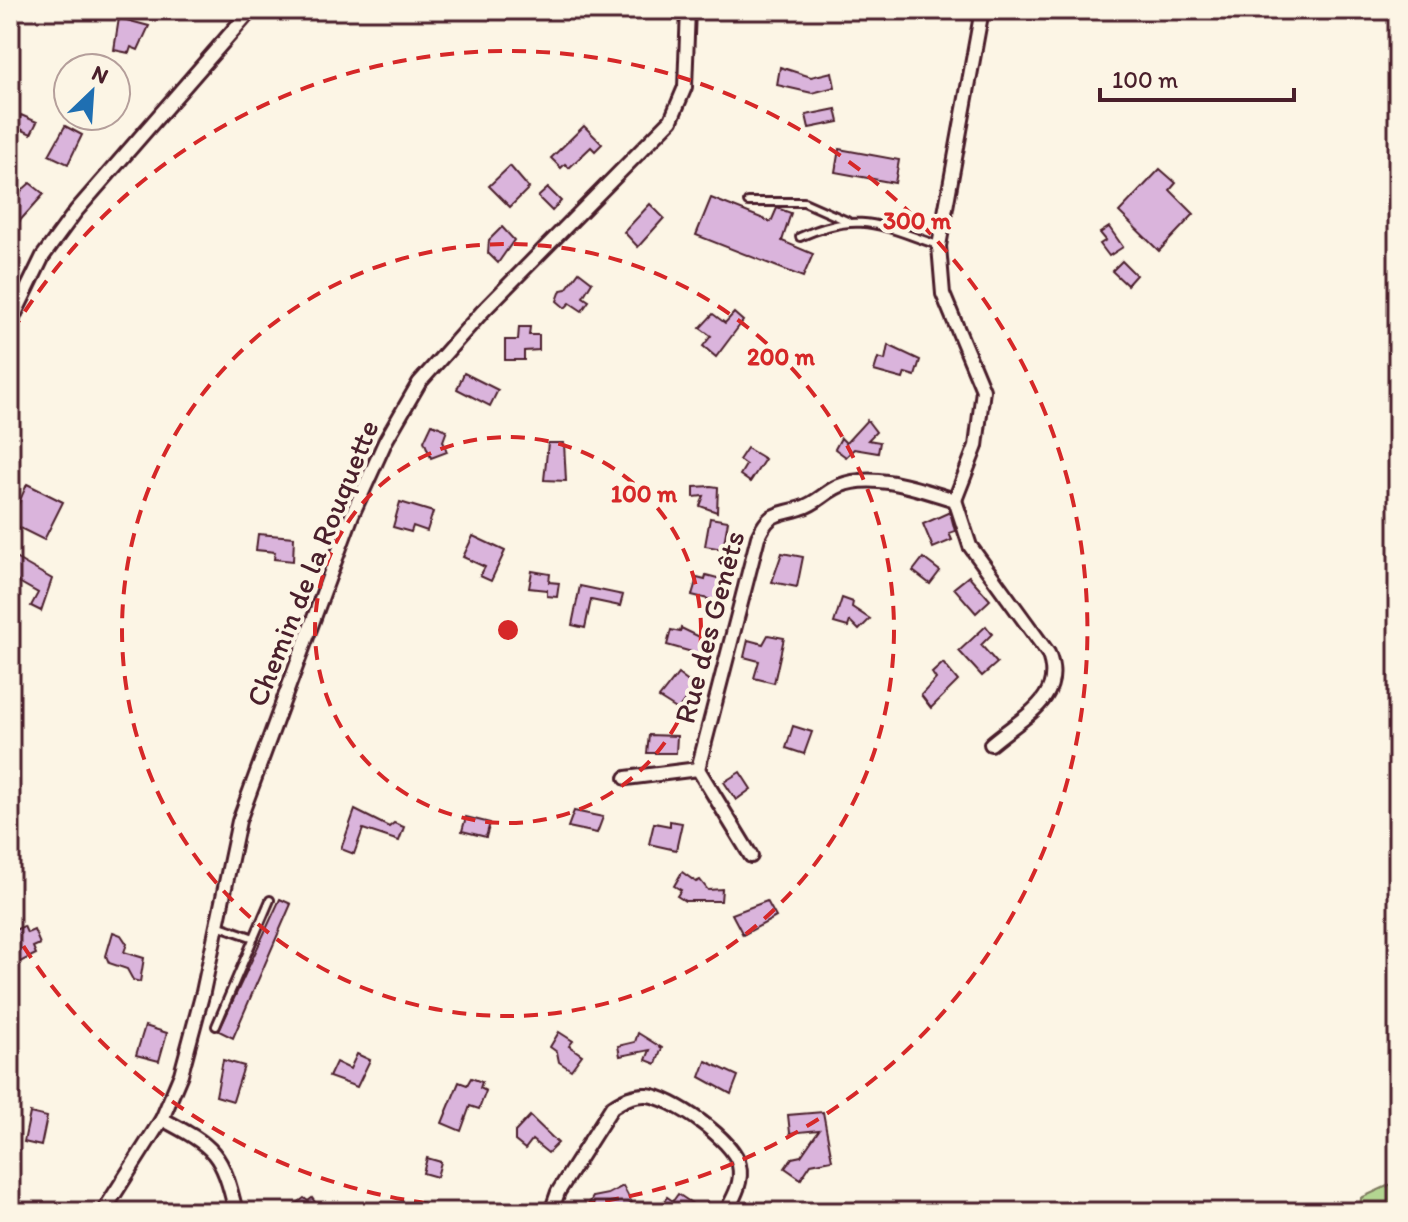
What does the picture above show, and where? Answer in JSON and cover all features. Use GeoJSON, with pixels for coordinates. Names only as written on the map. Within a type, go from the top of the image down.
{"type":"FeatureCollection","features":[{"type":"Feature","properties":{"kind":"street"},"geometry":{"type":"LineString","coordinates":[[10,324],[43,256],[76,211],[251,10]]}},
{"type":"Feature","properties":{"kind":"street","name":"Chemin de la Rouquette"},"geometry":{"type":"LineString","coordinates":[[103,1212],[162,1119],[181,1074],[239,821],[352,515],[386,440],[419,383],[483,311],[671,120],[685,87],[688,10]]}},
{"type":"Feature","properties":{"kind":"street"},"geometry":{"type":"LineString","coordinates":[[982,10],[939,246],[943,294],[983,390],[976,446],[955,500],[970,546],[1048,653],[1055,680],[1046,697],[991,744]]}},
{"type":"Feature","properties":{"kind":"street","name":"Rue des Genêts"},"geometry":{"type":"LineString","coordinates":[[751,856],[698,769],[758,537],[765,522],[770,516],[816,502],[842,485],[858,482],[915,488],[955,500]]}},
{"type":"Feature","properties":{"kind":"street","name":"Rue des Genêts"},"geometry":{"type":"LineString","coordinates":[[626,778],[698,769]]}},
{"type":"Feature","properties":{"kind":"street"},"geometry":{"type":"LineString","coordinates":[[551,1212],[558,1192],[612,1107],[626,1098],[648,1095],[662,1098],[730,1144],[740,1175],[726,1212]]}},
{"type":"Feature","properties":{"kind":"street"},"geometry":{"type":"LineString","coordinates":[[162,1119],[212,1147],[228,1178],[236,1212]]}},
{"type":"Feature","properties":{"kind":"lane"},"geometry":{"type":"LineString","coordinates":[[748,202],[804,202],[847,221]]}},
{"type":"Feature","properties":{"kind":"lane"},"geometry":{"type":"LineString","coordinates":[[800,237],[823,226],[861,221],[939,246]]}},
{"type":"Feature","properties":{"kind":"lane"},"geometry":{"type":"LineString","coordinates":[[216,1026],[270,900]]}},
{"type":"Feature","properties":{"kind":"lane"},"geometry":{"type":"LineString","coordinates":[[217,925],[254,938]]}},
{"type":"Feature","properties":{"kind":"green space"},"geometry":{"type":"Polygon","coordinates":[[[1398,1181],[1398,1212],[1360,1212],[1361,1198],[1398,1181]]]}},
{"type":"Feature","properties":{"kind":"building"},"geometry":{"type":"Polygon","coordinates":[[[119,18],[149,26],[138,50],[131,47],[129,52],[114,50],[119,18]]]}},
{"type":"Feature","properties":{"kind":"building"},"geometry":{"type":"Polygon","coordinates":[[[780,67],[811,77],[832,72],[835,87],[812,93],[777,85],[780,67]]]}},
{"type":"Feature","properties":{"kind":"building"},"geometry":{"type":"Polygon","coordinates":[[[836,109],[839,122],[809,128],[806,115],[836,109]]]}},
{"type":"Feature","properties":{"kind":"building"},"geometry":{"type":"Polygon","coordinates":[[[21,115],[37,122],[31,134],[16,127],[21,115]]]}},
{"type":"Feature","properties":{"kind":"building"},"geometry":{"type":"Polygon","coordinates":[[[584,126],[602,144],[595,151],[591,147],[569,168],[565,164],[561,168],[551,158],[584,126]]]}},
{"type":"Feature","properties":{"kind":"building"},"geometry":{"type":"Polygon","coordinates":[[[62,132],[82,135],[68,164],[49,155],[62,132]]]}},
{"type":"Feature","properties":{"kind":"building"},"geometry":{"type":"Polygon","coordinates":[[[839,149],[899,160],[895,183],[835,172],[839,149]]]}},
{"type":"Feature","properties":{"kind":"building"},"geometry":{"type":"Polygon","coordinates":[[[510,166],[529,188],[510,207],[489,186],[510,166]]]}},
{"type":"Feature","properties":{"kind":"building"},"geometry":{"type":"Polygon","coordinates":[[[1160,169],[1176,183],[1170,190],[1194,214],[1159,251],[1119,212],[1160,169]]]}},
{"type":"Feature","properties":{"kind":"building"},"geometry":{"type":"Polygon","coordinates":[[[30,183],[44,194],[16,225],[10,220],[10,201],[30,183]]]}},
{"type":"Feature","properties":{"kind":"building"},"geometry":{"type":"Polygon","coordinates":[[[548,188],[561,201],[552,211],[538,197],[548,188]]]}},
{"type":"Feature","properties":{"kind":"building"},"geometry":{"type":"Polygon","coordinates":[[[711,198],[771,222],[777,208],[791,213],[782,241],[813,254],[803,277],[696,235],[711,198]]]}},
{"type":"Feature","properties":{"kind":"building"},"geometry":{"type":"Polygon","coordinates":[[[650,204],[664,218],[638,247],[624,232],[650,204]]]}},
{"type":"Feature","properties":{"kind":"building"},"geometry":{"type":"Polygon","coordinates":[[[502,227],[514,240],[498,263],[488,253],[489,240],[502,227]]]}},
{"type":"Feature","properties":{"kind":"building"},"geometry":{"type":"Polygon","coordinates":[[[1109,227],[1123,247],[1109,256],[1100,244],[1106,240],[1100,233],[1109,227]]]}},
{"type":"Feature","properties":{"kind":"building"},"geometry":{"type":"Polygon","coordinates":[[[1122,261],[1136,275],[1127,285],[1112,271],[1122,261]]]}},
{"type":"Feature","properties":{"kind":"building"},"geometry":{"type":"Polygon","coordinates":[[[579,272],[592,282],[583,297],[589,301],[582,311],[570,303],[565,308],[557,301],[561,290],[566,289],[579,272]]]}},
{"type":"Feature","properties":{"kind":"building"},"geometry":{"type":"Polygon","coordinates":[[[734,313],[743,321],[716,357],[703,346],[711,336],[700,328],[713,314],[725,323],[734,313]]]}},
{"type":"Feature","properties":{"kind":"building"},"geometry":{"type":"Polygon","coordinates":[[[519,327],[530,327],[529,335],[539,335],[539,350],[524,351],[524,360],[505,360],[505,340],[518,340],[519,327]]]}},
{"type":"Feature","properties":{"kind":"building"},"geometry":{"type":"Polygon","coordinates":[[[888,345],[920,360],[915,376],[905,373],[903,379],[874,371],[878,358],[885,360],[888,345]]]}},
{"type":"Feature","properties":{"kind":"building"},"geometry":{"type":"Polygon","coordinates":[[[464,373],[498,390],[490,406],[457,389],[464,373]]]}},
{"type":"Feature","properties":{"kind":"building"},"geometry":{"type":"Polygon","coordinates":[[[867,420],[876,432],[868,440],[880,442],[878,453],[854,449],[846,457],[835,449],[841,438],[846,443],[867,420]]]}},
{"type":"Feature","properties":{"kind":"building"},"geometry":{"type":"Polygon","coordinates":[[[432,424],[447,430],[443,441],[447,452],[431,458],[424,441],[432,424]]]}},
{"type":"Feature","properties":{"kind":"building"},"geometry":{"type":"Polygon","coordinates":[[[548,443],[564,443],[566,481],[544,480],[548,443]]]}},
{"type":"Feature","properties":{"kind":"building"},"geometry":{"type":"Polygon","coordinates":[[[747,448],[765,459],[750,482],[740,475],[746,465],[739,460],[747,448]]]}},
{"type":"Feature","properties":{"kind":"building"},"geometry":{"type":"Polygon","coordinates":[[[27,484],[63,502],[44,540],[10,523],[27,484]]]}},
{"type":"Feature","properties":{"kind":"building"},"geometry":{"type":"Polygon","coordinates":[[[694,487],[718,487],[717,512],[700,506],[704,496],[694,497],[694,487]]]}},
{"type":"Feature","properties":{"kind":"building"},"geometry":{"type":"Polygon","coordinates":[[[400,502],[433,512],[427,531],[413,526],[411,532],[393,527],[400,502]]]}},
{"type":"Feature","properties":{"kind":"building"},"geometry":{"type":"Polygon","coordinates":[[[950,512],[955,531],[949,533],[952,540],[933,548],[923,524],[950,512]]]}},
{"type":"Feature","properties":{"kind":"building"},"geometry":{"type":"Polygon","coordinates":[[[710,518],[728,521],[723,549],[705,546],[710,518]]]}},
{"type":"Feature","properties":{"kind":"building"},"geometry":{"type":"Polygon","coordinates":[[[258,534],[294,537],[293,561],[274,559],[275,552],[256,550],[258,534]]]}},
{"type":"Feature","properties":{"kind":"building"},"geometry":{"type":"Polygon","coordinates":[[[473,536],[505,551],[491,581],[480,576],[485,567],[463,557],[473,536]]]}},
{"type":"Feature","properties":{"kind":"building"},"geometry":{"type":"Polygon","coordinates":[[[782,553],[803,557],[797,587],[772,582],[782,553]]]}},
{"type":"Feature","properties":{"kind":"building"},"geometry":{"type":"Polygon","coordinates":[[[10,555],[52,579],[41,611],[31,606],[38,593],[10,577],[10,555]]]}},
{"type":"Feature","properties":{"kind":"building"},"geometry":{"type":"Polygon","coordinates":[[[923,558],[940,571],[930,584],[913,571],[923,558]]]}},
{"type":"Feature","properties":{"kind":"building"},"geometry":{"type":"Polygon","coordinates":[[[532,571],[550,574],[549,582],[559,583],[557,597],[547,596],[547,590],[529,588],[532,571]]]}},
{"type":"Feature","properties":{"kind":"building"},"geometry":{"type":"Polygon","coordinates":[[[706,575],[725,580],[720,602],[692,595],[697,578],[705,580],[706,575]]]}},
{"type":"Feature","properties":{"kind":"building"},"geometry":{"type":"Polygon","coordinates":[[[969,576],[990,600],[976,613],[954,588],[969,576]]]}},
{"type":"Feature","properties":{"kind":"building"},"geometry":{"type":"Polygon","coordinates":[[[580,586],[623,595],[620,606],[591,600],[585,628],[572,625],[580,586]]]}},
{"type":"Feature","properties":{"kind":"building"},"geometry":{"type":"Polygon","coordinates":[[[842,598],[853,602],[852,607],[870,619],[859,630],[850,621],[848,627],[834,623],[842,598]]]}},
{"type":"Feature","properties":{"kind":"building"},"geometry":{"type":"Polygon","coordinates":[[[986,626],[992,634],[981,645],[997,663],[982,676],[959,651],[986,626]]]}},
{"type":"Feature","properties":{"kind":"building"},"geometry":{"type":"Polygon","coordinates":[[[681,628],[704,639],[699,654],[667,645],[671,630],[680,632],[681,628]]]}},
{"type":"Feature","properties":{"kind":"building"},"geometry":{"type":"Polygon","coordinates":[[[768,635],[784,638],[774,683],[754,678],[759,661],[744,657],[748,640],[763,644],[768,635]]]}},
{"type":"Feature","properties":{"kind":"building"},"geometry":{"type":"Polygon","coordinates":[[[943,663],[958,681],[931,708],[921,695],[936,679],[932,673],[943,663]]]}},
{"type":"Feature","properties":{"kind":"building"},"geometry":{"type":"Polygon","coordinates":[[[678,674],[695,687],[678,710],[659,698],[678,674]]]}},
{"type":"Feature","properties":{"kind":"building"},"geometry":{"type":"Polygon","coordinates":[[[793,726],[812,732],[804,754],[786,748],[793,726]]]}},
{"type":"Feature","properties":{"kind":"building"},"geometry":{"type":"Polygon","coordinates":[[[649,735],[677,736],[676,753],[647,753],[649,735]]]}},
{"type":"Feature","properties":{"kind":"building"},"geometry":{"type":"Polygon","coordinates":[[[740,772],[751,789],[736,800],[724,782],[740,772]]]}},
{"type":"Feature","properties":{"kind":"building"},"geometry":{"type":"Polygon","coordinates":[[[355,810],[389,827],[394,823],[404,827],[399,841],[363,829],[354,854],[341,849],[355,810]]]}},
{"type":"Feature","properties":{"kind":"building"},"geometry":{"type":"Polygon","coordinates":[[[574,811],[603,817],[597,833],[568,827],[574,811]]]}},
{"type":"Feature","properties":{"kind":"building"},"geometry":{"type":"Polygon","coordinates":[[[466,817],[490,823],[486,837],[462,831],[466,817]]]}},
{"type":"Feature","properties":{"kind":"building"},"geometry":{"type":"Polygon","coordinates":[[[670,821],[682,823],[676,850],[649,844],[654,823],[670,826],[670,821]]]}},
{"type":"Feature","properties":{"kind":"building"},"geometry":{"type":"Polygon","coordinates":[[[682,872],[696,882],[700,880],[708,890],[722,889],[721,901],[685,901],[677,896],[681,890],[674,886],[682,872]]]}},
{"type":"Feature","properties":{"kind":"building"},"geometry":{"type":"Polygon","coordinates":[[[280,899],[291,904],[233,1038],[219,1031],[280,899]]]}},
{"type":"Feature","properties":{"kind":"building"},"geometry":{"type":"Polygon","coordinates":[[[767,901],[776,917],[743,935],[732,914],[767,901]]]}},
{"type":"Feature","properties":{"kind":"building"},"geometry":{"type":"Polygon","coordinates":[[[24,926],[27,933],[34,930],[40,944],[33,947],[36,954],[10,967],[10,932],[24,926]]]}},
{"type":"Feature","properties":{"kind":"building"},"geometry":{"type":"Polygon","coordinates":[[[113,932],[121,935],[127,944],[124,952],[144,958],[140,982],[133,980],[127,969],[109,963],[106,956],[113,932]]]}},
{"type":"Feature","properties":{"kind":"building"},"geometry":{"type":"Polygon","coordinates":[[[145,1026],[167,1033],[159,1061],[136,1055],[145,1026]]]}},
{"type":"Feature","properties":{"kind":"building"},"geometry":{"type":"Polygon","coordinates":[[[559,1032],[573,1041],[569,1046],[582,1055],[571,1070],[559,1062],[557,1052],[550,1047],[559,1032]]]}},
{"type":"Feature","properties":{"kind":"building"},"geometry":{"type":"Polygon","coordinates":[[[638,1033],[662,1048],[656,1064],[646,1060],[650,1050],[620,1056],[618,1046],[635,1042],[638,1033]]]}},
{"type":"Feature","properties":{"kind":"building"},"geometry":{"type":"Polygon","coordinates":[[[357,1054],[370,1060],[357,1087],[329,1077],[336,1062],[350,1069],[357,1054]]]}},
{"type":"Feature","properties":{"kind":"building"},"geometry":{"type":"Polygon","coordinates":[[[223,1060],[244,1066],[233,1101],[216,1096],[223,1060]]]}},
{"type":"Feature","properties":{"kind":"building"},"geometry":{"type":"Polygon","coordinates":[[[706,1061],[738,1076],[731,1094],[700,1077],[706,1061]]]}},
{"type":"Feature","properties":{"kind":"building"},"geometry":{"type":"Polygon","coordinates":[[[471,1078],[482,1082],[480,1088],[486,1091],[479,1109],[470,1106],[461,1131],[442,1123],[459,1082],[467,1085],[471,1078]]]}},
{"type":"Feature","properties":{"kind":"building"},"geometry":{"type":"Polygon","coordinates":[[[823,1112],[832,1160],[811,1164],[801,1179],[785,1168],[792,1158],[801,1156],[819,1130],[790,1133],[788,1115],[823,1112]]]}},
{"type":"Feature","properties":{"kind":"building"},"geometry":{"type":"Polygon","coordinates":[[[30,1113],[47,1117],[41,1146],[24,1142],[30,1113]]]}},
{"type":"Feature","properties":{"kind":"building"},"geometry":{"type":"Polygon","coordinates":[[[530,1116],[558,1143],[548,1153],[532,1140],[525,1149],[515,1141],[515,1132],[530,1116]]]}},
{"type":"Feature","properties":{"kind":"building"},"geometry":{"type":"Polygon","coordinates":[[[427,1158],[441,1162],[437,1177],[423,1173],[427,1158]]]}},
{"type":"Feature","properties":{"kind":"building"},"geometry":{"type":"Polygon","coordinates":[[[623,1186],[632,1203],[617,1212],[584,1212],[593,1197],[623,1186]]]}},
{"type":"Feature","properties":{"kind":"building"},"geometry":{"type":"Polygon","coordinates":[[[678,1194],[705,1212],[657,1212],[667,1197],[673,1201],[678,1194]]]}},
{"type":"Feature","properties":{"kind":"building"},"geometry":{"type":"Polygon","coordinates":[[[304,1198],[308,1201],[312,1198],[322,1212],[286,1212],[304,1198]]]}}]}
